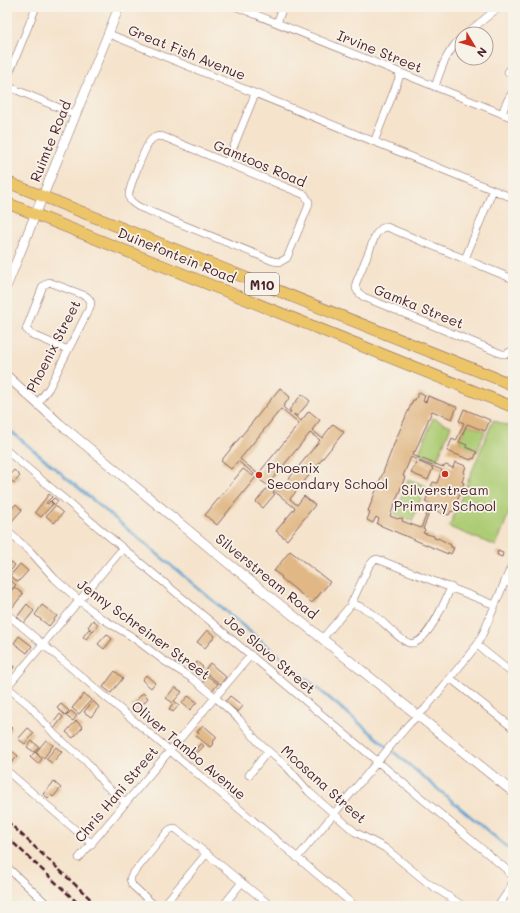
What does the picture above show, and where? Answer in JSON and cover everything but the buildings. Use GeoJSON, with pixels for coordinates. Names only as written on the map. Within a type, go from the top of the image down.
{"type":"FeatureCollection","features":[{"type":"Feature","properties":{"kind":"main road","name":"Duinefontein Road"},"geometry":{"type":"LineString","coordinates":[[7,182],[513,385]]}},
{"type":"Feature","properties":{"kind":"main road","name":"Duinefontein Road"},"geometry":{"type":"LineString","coordinates":[[7,203],[513,407]]}},
{"type":"Feature","properties":{"kind":"street"},"geometry":{"type":"LineString","coordinates":[[7,79],[36,7]]}},
{"type":"Feature","properties":{"kind":"street","name":"Ruimte Road"},"geometry":{"type":"LineString","coordinates":[[7,285],[119,7]]}},
{"type":"Feature","properties":{"kind":"street","name":"Irvine Street"},"geometry":{"type":"LineString","coordinates":[[238,7],[513,118]]}},
{"type":"Feature","properties":{"kind":"street"},"geometry":{"type":"LineString","coordinates":[[277,23],[283,7]]}},
{"type":"Feature","properties":{"kind":"street"},"geometry":{"type":"LineString","coordinates":[[476,26],[499,7]]}},
{"type":"Feature","properties":{"kind":"street","name":"Great Fish Avenue"},"geometry":{"type":"LineString","coordinates":[[108,34],[513,198]]}},
{"type":"Feature","properties":{"kind":"street"},"geometry":{"type":"LineString","coordinates":[[435,87],[447,55],[454,46]]}},
{"type":"Feature","properties":{"kind":"street"},"geometry":{"type":"LineString","coordinates":[[510,74],[513,65]]}},
{"type":"Feature","properties":{"kind":"street"},"geometry":{"type":"LineString","coordinates":[[374,142],[401,74]]}},
{"type":"Feature","properties":{"kind":"street"},"geometry":{"type":"LineString","coordinates":[[7,86],[76,115]]}},
{"type":"Feature","properties":{"kind":"street"},"geometry":{"type":"LineString","coordinates":[[502,114],[506,103],[513,92]]}},
{"type":"Feature","properties":{"kind":"street","name":"Great Fish Avenue"},"geometry":{"type":"LineString","coordinates":[[227,162],[255,94]]}},
{"type":"Feature","properties":{"kind":"street","name":"Gamtoos Road"},"geometry":{"type":"LineString","coordinates":[[154,137],[164,137],[227,162],[301,192],[308,198],[308,206],[288,255],[284,260],[277,262],[266,258],[139,207],[131,202],[129,198],[130,189],[148,145],[154,137]]}},
{"type":"Feature","properties":{"kind":"street"},"geometry":{"type":"LineString","coordinates":[[465,260],[493,190]]}},
{"type":"Feature","properties":{"kind":"street","name":"Gamka Street"},"geometry":{"type":"LineString","coordinates":[[513,279],[391,228],[382,228],[376,234],[355,287],[357,292],[364,297],[502,354],[506,354],[513,350]]}},
{"type":"Feature","properties":{"kind":"street","name":"Phoenix Street"},"geometry":{"type":"LineString","coordinates":[[37,404],[49,388],[90,307],[91,301],[86,296],[47,282],[43,286],[26,329],[30,334],[68,350]]}},
{"type":"Feature","properties":{"kind":"street","name":"Silverstream Road"},"geometry":{"type":"LineString","coordinates":[[7,376],[37,404],[183,525],[513,792]]}},
{"type":"Feature","properties":{"kind":"street","name":"Joe Slovo Street"},"geometry":{"type":"LineString","coordinates":[[7,451],[506,869],[513,880]]}},
{"type":"Feature","properties":{"kind":"street","name":"Jenny Schreiner Street"},"geometry":{"type":"LineString","coordinates":[[7,531],[30,551],[55,579],[101,618],[131,636],[163,660],[193,679],[215,697]]}},
{"type":"Feature","properties":{"kind":"street"},"geometry":{"type":"LineString","coordinates":[[123,548],[7,687],[28,705],[55,735],[86,761],[104,784],[126,803]]}},
{"type":"Feature","properties":{"kind":"street"},"geometry":{"type":"LineString","coordinates":[[322,639],[352,603],[371,562],[377,559],[495,604]]}},
{"type":"Feature","properties":{"kind":"street"},"geometry":{"type":"LineString","coordinates":[[297,858],[392,743],[418,716],[477,645],[513,562]]}},
{"type":"Feature","properties":{"kind":"street"},"geometry":{"type":"LineString","coordinates":[[505,582],[513,585]]}},
{"type":"Feature","properties":{"kind":"street"},"geometry":{"type":"LineString","coordinates":[[352,603],[373,614],[410,644],[420,639],[434,623],[451,587]]}},
{"type":"Feature","properties":{"kind":"street","name":"Oliver Tambo Avenue"},"geometry":{"type":"LineString","coordinates":[[7,614],[355,906]]}},
{"type":"Feature","properties":{"kind":"street"},"geometry":{"type":"LineString","coordinates":[[477,645],[513,674]]}},
{"type":"Feature","properties":{"kind":"street","name":"Chris Hani Street"},"geometry":{"type":"LineString","coordinates":[[79,858],[251,655]]}},
{"type":"Feature","properties":{"kind":"street"},"geometry":{"type":"LineString","coordinates":[[450,678],[513,728]]}},
{"type":"Feature","properties":{"kind":"street","name":"Mcosana Street"},"geometry":{"type":"LineString","coordinates":[[215,697],[239,719],[252,736],[287,767],[309,792],[355,832],[385,848],[428,883],[463,906]]}},
{"type":"Feature","properties":{"kind":"street"},"geometry":{"type":"LineString","coordinates":[[249,775],[268,751]]}},
{"type":"Feature","properties":{"kind":"street"},"geometry":{"type":"LineString","coordinates":[[7,771],[92,844]]}},
{"type":"Feature","properties":{"kind":"street"},"geometry":{"type":"LineString","coordinates":[[155,906],[132,885],[130,879],[168,831],[175,828],[271,906]]}},
{"type":"Feature","properties":{"kind":"street"},"geometry":{"type":"LineString","coordinates":[[163,906],[207,853]]}},
{"type":"Feature","properties":{"kind":"street"},"geometry":{"type":"LineString","coordinates":[[7,867],[49,906]]}},
{"type":"Feature","properties":{"kind":"street"},"geometry":{"type":"LineString","coordinates":[[498,906],[509,890],[513,880]]}},
{"type":"Feature","properties":{"kind":"street"},"geometry":{"type":"LineString","coordinates":[[223,906],[242,882]]}},
{"type":"Feature","properties":{"kind":"green space"},"geometry":{"type":"Polygon","coordinates":[[[433,418],[451,426],[437,460],[419,453],[433,418]]]}},
{"type":"Feature","properties":{"kind":"green space"},"geometry":{"type":"Polygon","coordinates":[[[493,420],[513,428],[513,503],[496,546],[449,527],[493,420]]]}},
{"type":"Feature","properties":{"kind":"green space"},"geometry":{"type":"Polygon","coordinates":[[[467,424],[485,431],[477,452],[459,442],[467,424]]]}},
{"type":"Feature","properties":{"kind":"green space"},"geometry":{"type":"Polygon","coordinates":[[[408,479],[426,486],[412,521],[395,514],[408,479]]]}},
{"type":"Feature","properties":{"kind":"waterway"},"geometry":{"type":"LineString","coordinates":[[7,428],[513,852]]}},
{"type":"Feature","properties":{"kind":"railway"},"geometry":{"type":"LineString","coordinates":[[7,821],[98,906]]}},
{"type":"Feature","properties":{"kind":"railway"},"geometry":{"type":"LineString","coordinates":[[7,837],[81,906]]}},
{"type":"Feature","properties":{"kind":"place","name":"Silverstream Primary School"},"geometry":{"type":"Point","coordinates":[445,474]}},
{"type":"Feature","properties":{"kind":"place","name":"Phoenix Secondary School"},"geometry":{"type":"Point","coordinates":[259,475]}}]}
